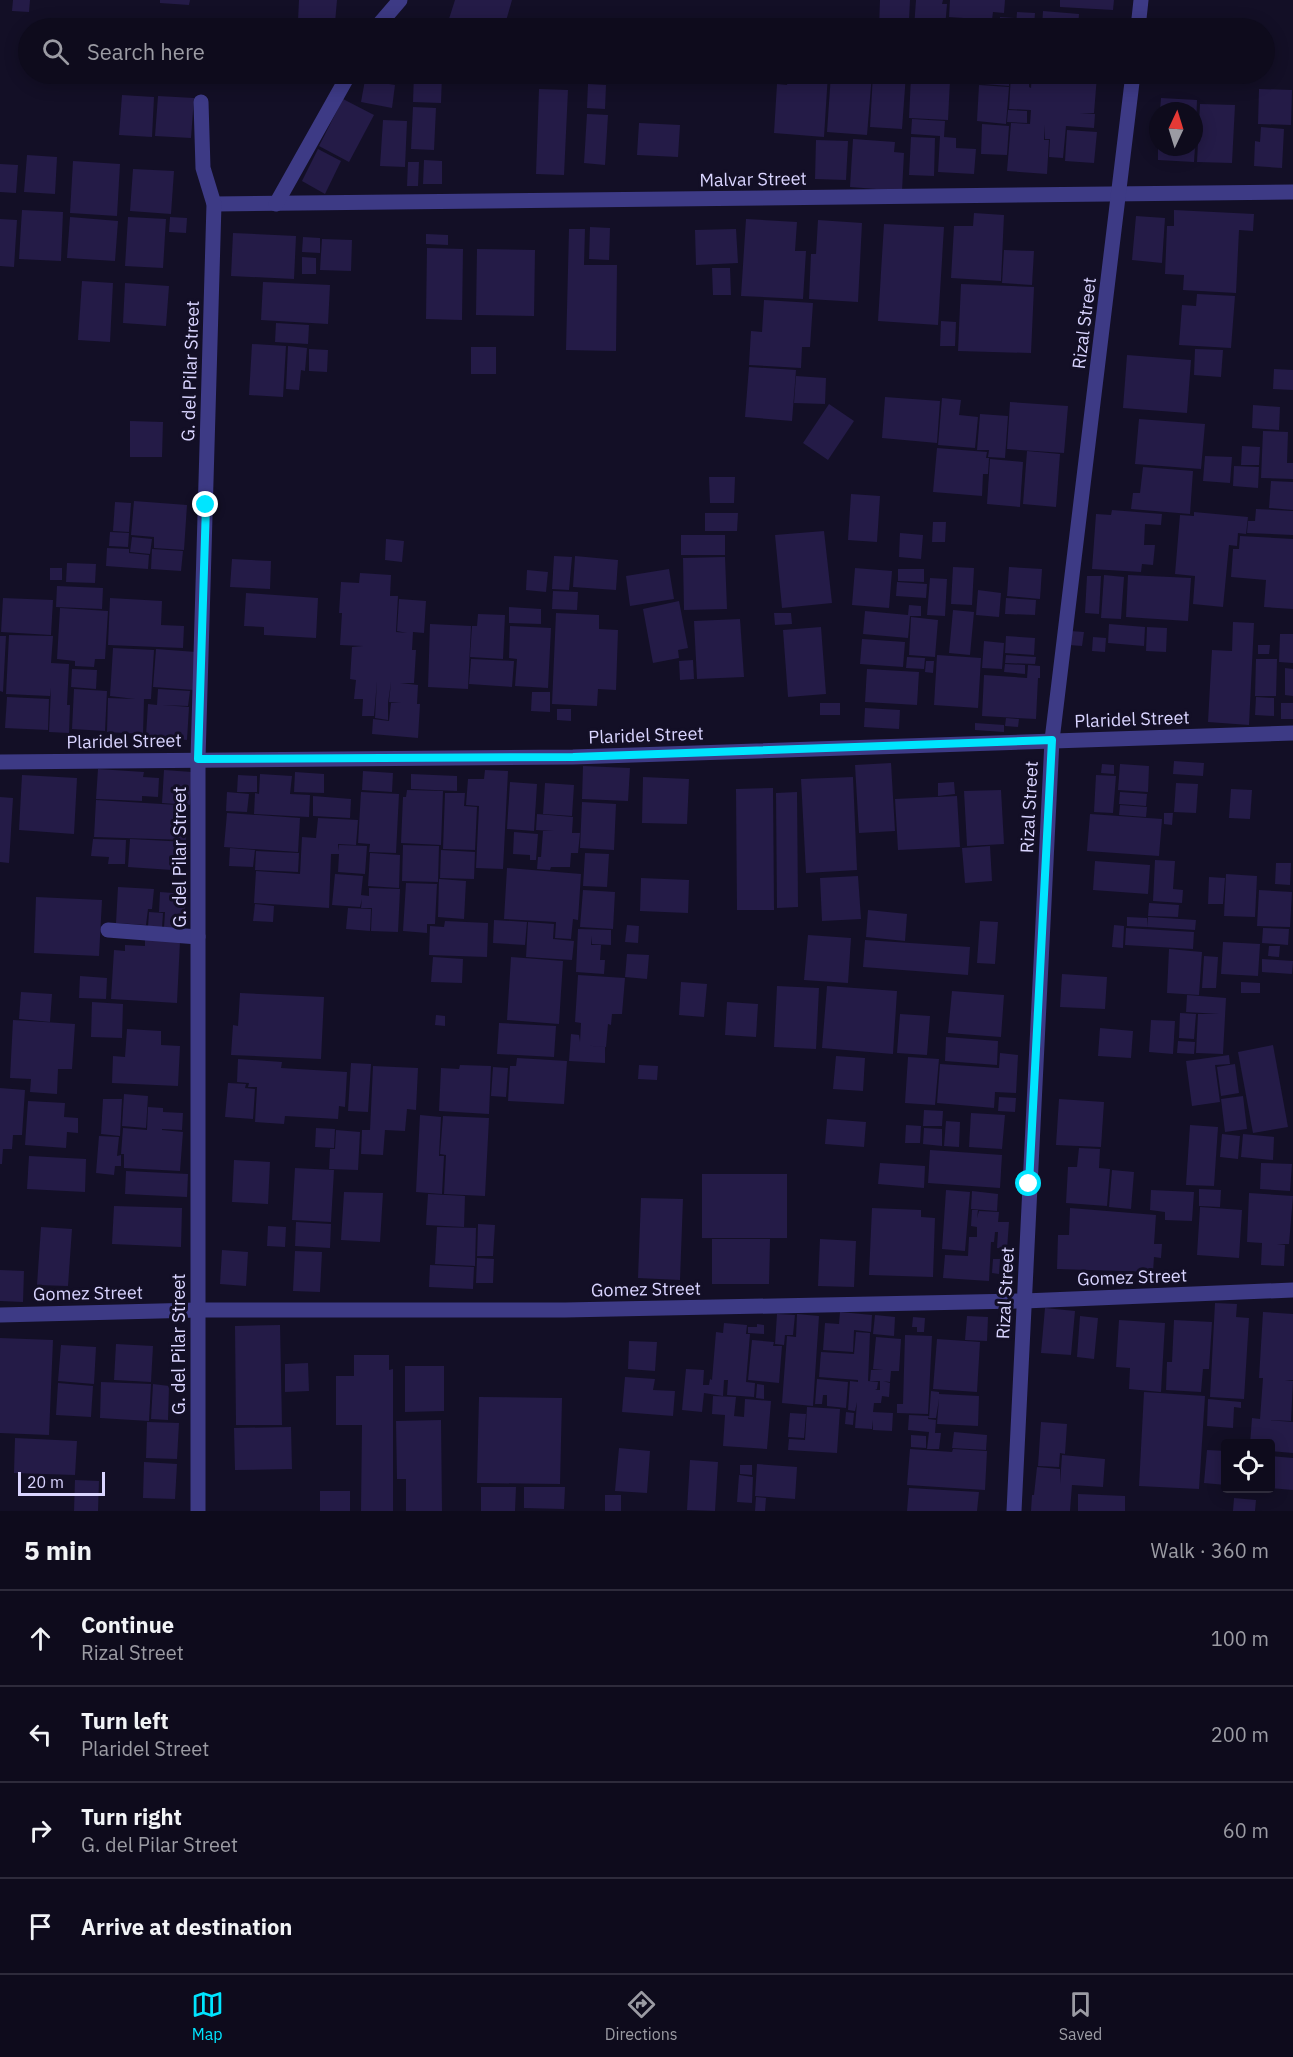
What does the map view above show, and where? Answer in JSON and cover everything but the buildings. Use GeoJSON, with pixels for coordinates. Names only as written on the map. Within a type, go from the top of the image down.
{"type":"FeatureCollection","features":[{"type":"Feature","properties":{"kind":"street"},"geometry":{"type":"LineString","coordinates":[[385,18],[400,0]]}},
{"type":"Feature","properties":{"kind":"street"},"geometry":{"type":"LineString","coordinates":[[1139,18],[1141,0]]}},
{"type":"Feature","properties":{"kind":"street"},"geometry":{"type":"LineString","coordinates":[[276,204],[343,84]]}},
{"type":"Feature","properties":{"kind":"street","name":"Rizal Street"},"geometry":{"type":"LineString","coordinates":[[1014,1511],[1052,740],[1132,84]]}},
{"type":"Feature","properties":{"kind":"street","name":"G. del Pilar Street"},"geometry":{"type":"LineString","coordinates":[[198,1511],[198,759],[214,204],[203,168],[201,102]]}},
{"type":"Feature","properties":{"kind":"street","name":"Malvar Street"},"geometry":{"type":"LineString","coordinates":[[214,204],[1293,192]]}},
{"type":"Feature","properties":{"kind":"street","name":"Plaridel Street"},"geometry":{"type":"LineString","coordinates":[[0,762],[573,757],[1293,733]]}},
{"type":"Feature","properties":{"kind":"street"},"geometry":{"type":"LineString","coordinates":[[108,930],[198,937]]}},
{"type":"Feature","properties":{"kind":"street","name":"Gomez Street"},"geometry":{"type":"LineString","coordinates":[[0,1315],[198,1310],[565,1310],[1024,1301],[1293,1290]]}},
{"type":"Feature","properties":{"kind":"route"},"geometry":{"type":"LineString","coordinates":[[206,505],[198,759],[573,757],[1052,740],[1029,1184]]}}]}
